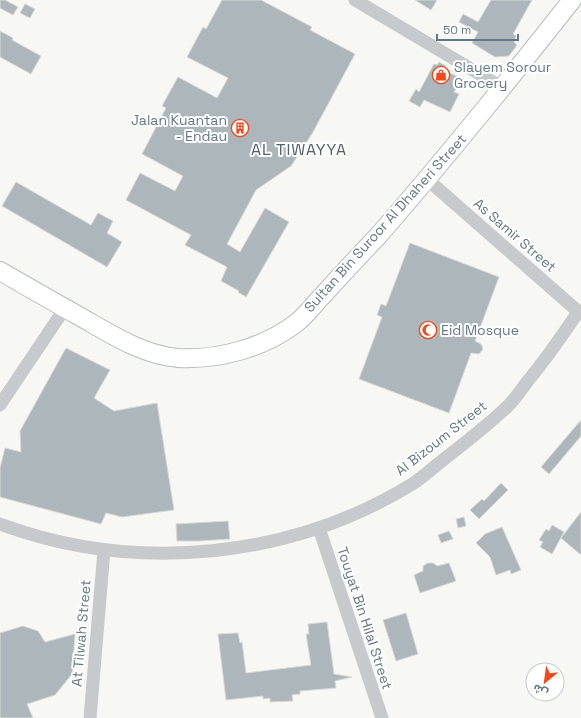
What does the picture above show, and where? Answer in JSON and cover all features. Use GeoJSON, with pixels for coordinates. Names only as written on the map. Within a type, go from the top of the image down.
{"type":"FeatureCollection","features":[{"type":"Feature","properties":{"kind":"street","name":"Sultan Bin Suroor Al Dhaheri Street"},"geometry":{"type":"LineString","coordinates":[[0,271],[130,344],[161,355],[178,358],[213,356],[240,351],[273,337],[297,323],[428,180],[572,0]]}},
{"type":"Feature","properties":{"kind":"street"},"geometry":{"type":"LineString","coordinates":[[358,1],[503,88]]}},
{"type":"Feature","properties":{"kind":"street","name":"As Samir Street"},"geometry":{"type":"LineString","coordinates":[[428,180],[580,313]]}},
{"type":"Feature","properties":{"kind":"street"},"geometry":{"type":"LineString","coordinates":[[0,405],[65,308]]}},
{"type":"Feature","properties":{"kind":"street","name":"Al Bizoum Street"},"geometry":{"type":"LineString","coordinates":[[0,524],[21,532],[62,543],[104,550],[146,554],[196,553],[246,547],[283,539],[318,528],[361,511],[415,482],[466,443],[508,405],[547,358],[580,313]]}},
{"type":"Feature","properties":{"kind":"street","name":"Touyat Bin Hilal Street"},"geometry":{"type":"LineString","coordinates":[[318,528],[382,718]]}},
{"type":"Feature","properties":{"kind":"street","name":"At Tilwah Street"},"geometry":{"type":"LineString","coordinates":[[90,718],[104,550]]}},
{"type":"Feature","properties":{"kind":"building"},"geometry":{"type":"Polygon","coordinates":[[[0,0],[5,0],[18,7],[13,15],[0,8],[0,0]]]}},
{"type":"Feature","properties":{"kind":"building"},"geometry":{"type":"Polygon","coordinates":[[[222,0],[261,0],[312,27],[310,30],[355,54],[313,132],[291,166],[256,190],[227,244],[240,252],[265,208],[289,222],[246,297],[238,292],[239,291],[221,281],[227,267],[185,245],[191,235],[126,200],[140,173],[175,191],[183,176],[142,154],[166,108],[162,106],[178,77],[217,98],[228,78],[187,57],[203,27],[206,29],[222,0]]]}},
{"type":"Feature","properties":{"kind":"building"},"geometry":{"type":"Polygon","coordinates":[[[415,0],[437,0],[431,10],[415,0]]]}},
{"type":"Feature","properties":{"kind":"building"},"geometry":{"type":"Polygon","coordinates":[[[491,0],[532,0],[513,34],[516,36],[514,42],[517,45],[509,56],[495,57],[472,43],[478,32],[459,22],[463,14],[478,22],[491,0]]]}},
{"type":"Feature","properties":{"kind":"building"},"geometry":{"type":"Polygon","coordinates":[[[25,4],[35,9],[30,18],[20,13],[25,4]]]}},
{"type":"Feature","properties":{"kind":"building"},"geometry":{"type":"Polygon","coordinates":[[[0,31],[13,38],[12,40],[41,56],[31,74],[0,57],[0,31]]]}},
{"type":"Feature","properties":{"kind":"building"},"geometry":{"type":"Polygon","coordinates":[[[439,62],[446,66],[444,70],[462,79],[454,92],[459,94],[450,112],[424,100],[420,107],[409,101],[416,89],[419,92],[434,64],[437,65],[439,62]]]}},
{"type":"Feature","properties":{"kind":"building"},"geometry":{"type":"Polygon","coordinates":[[[16,182],[91,225],[98,213],[113,221],[107,233],[122,242],[107,267],[2,206],[16,182]]]}},
{"type":"Feature","properties":{"kind":"building","name":"Eid Mosque"},"geometry":{"type":"Polygon","coordinates":[[[410,243],[499,277],[475,341],[481,344],[483,349],[479,354],[471,353],[449,413],[359,379],[382,317],[377,315],[381,304],[386,306],[410,243]]]}},
{"type":"Feature","properties":{"kind":"building"},"geometry":{"type":"Polygon","coordinates":[[[66,348],[110,370],[94,398],[114,411],[157,403],[174,510],[122,517],[106,513],[101,524],[0,497],[0,468],[5,448],[21,452],[20,431],[66,348]]]}},
{"type":"Feature","properties":{"kind":"building"},"geometry":{"type":"Polygon","coordinates":[[[581,420],[581,436],[549,474],[541,467],[581,420]]]}},
{"type":"Feature","properties":{"kind":"building"},"geometry":{"type":"Polygon","coordinates":[[[501,483],[508,490],[479,519],[470,510],[482,499],[484,501],[501,483]]]}},
{"type":"Feature","properties":{"kind":"building"},"geometry":{"type":"Polygon","coordinates":[[[581,512],[581,555],[561,538],[581,512]]]}},
{"type":"Feature","properties":{"kind":"building"},"geometry":{"type":"Polygon","coordinates":[[[464,517],[466,526],[458,528],[456,519],[464,517]]]}},
{"type":"Feature","properties":{"kind":"building"},"geometry":{"type":"Polygon","coordinates":[[[228,521],[230,539],[177,541],[176,524],[228,521]]]}},
{"type":"Feature","properties":{"kind":"building"},"geometry":{"type":"Polygon","coordinates":[[[552,525],[564,532],[552,554],[540,547],[543,542],[539,540],[546,529],[549,531],[552,525]]]}},
{"type":"Feature","properties":{"kind":"building"},"geometry":{"type":"Polygon","coordinates":[[[502,527],[521,570],[511,574],[510,570],[496,575],[490,557],[476,543],[485,534],[502,527]]]}},
{"type":"Feature","properties":{"kind":"building"},"geometry":{"type":"Polygon","coordinates":[[[449,531],[453,539],[441,543],[438,535],[449,531]]]}},
{"type":"Feature","properties":{"kind":"building"},"geometry":{"type":"Polygon","coordinates":[[[428,563],[433,563],[437,566],[449,563],[456,581],[420,593],[414,575],[423,571],[423,566],[428,563]]]}},
{"type":"Feature","properties":{"kind":"building"},"geometry":{"type":"Polygon","coordinates":[[[406,613],[418,654],[396,661],[383,620],[406,613]]]}},
{"type":"Feature","properties":{"kind":"building"},"geometry":{"type":"Polygon","coordinates":[[[327,622],[334,674],[352,677],[335,681],[336,688],[300,691],[300,694],[292,695],[293,701],[270,702],[270,698],[263,699],[263,696],[226,700],[218,634],[238,633],[240,643],[242,642],[246,673],[311,665],[306,634],[309,634],[308,624],[327,622]]]}},
{"type":"Feature","properties":{"kind":"building"},"geometry":{"type":"Polygon","coordinates":[[[23,626],[38,631],[45,642],[75,634],[72,674],[55,695],[27,704],[33,718],[0,718],[0,633],[23,626]]]}},
{"type":"Feature","properties":{"kind":"place","name":"Slayem Sorour Grocery"},"geometry":{"type":"Point","coordinates":[441,75]}},
{"type":"Feature","properties":{"kind":"place","name":"Jalan Kuantan - Endau"},"geometry":{"type":"Point","coordinates":[240,128]}},
{"type":"Feature","properties":{"kind":"place","name":"Eid Mosque"},"geometry":{"type":"Point","coordinates":[428,330]}},
{"type":"Feature","properties":{"kind":"district","name":"AL TIWAYYA"},"geometry":{"type":"Point","coordinates":[299,149]}}]}
